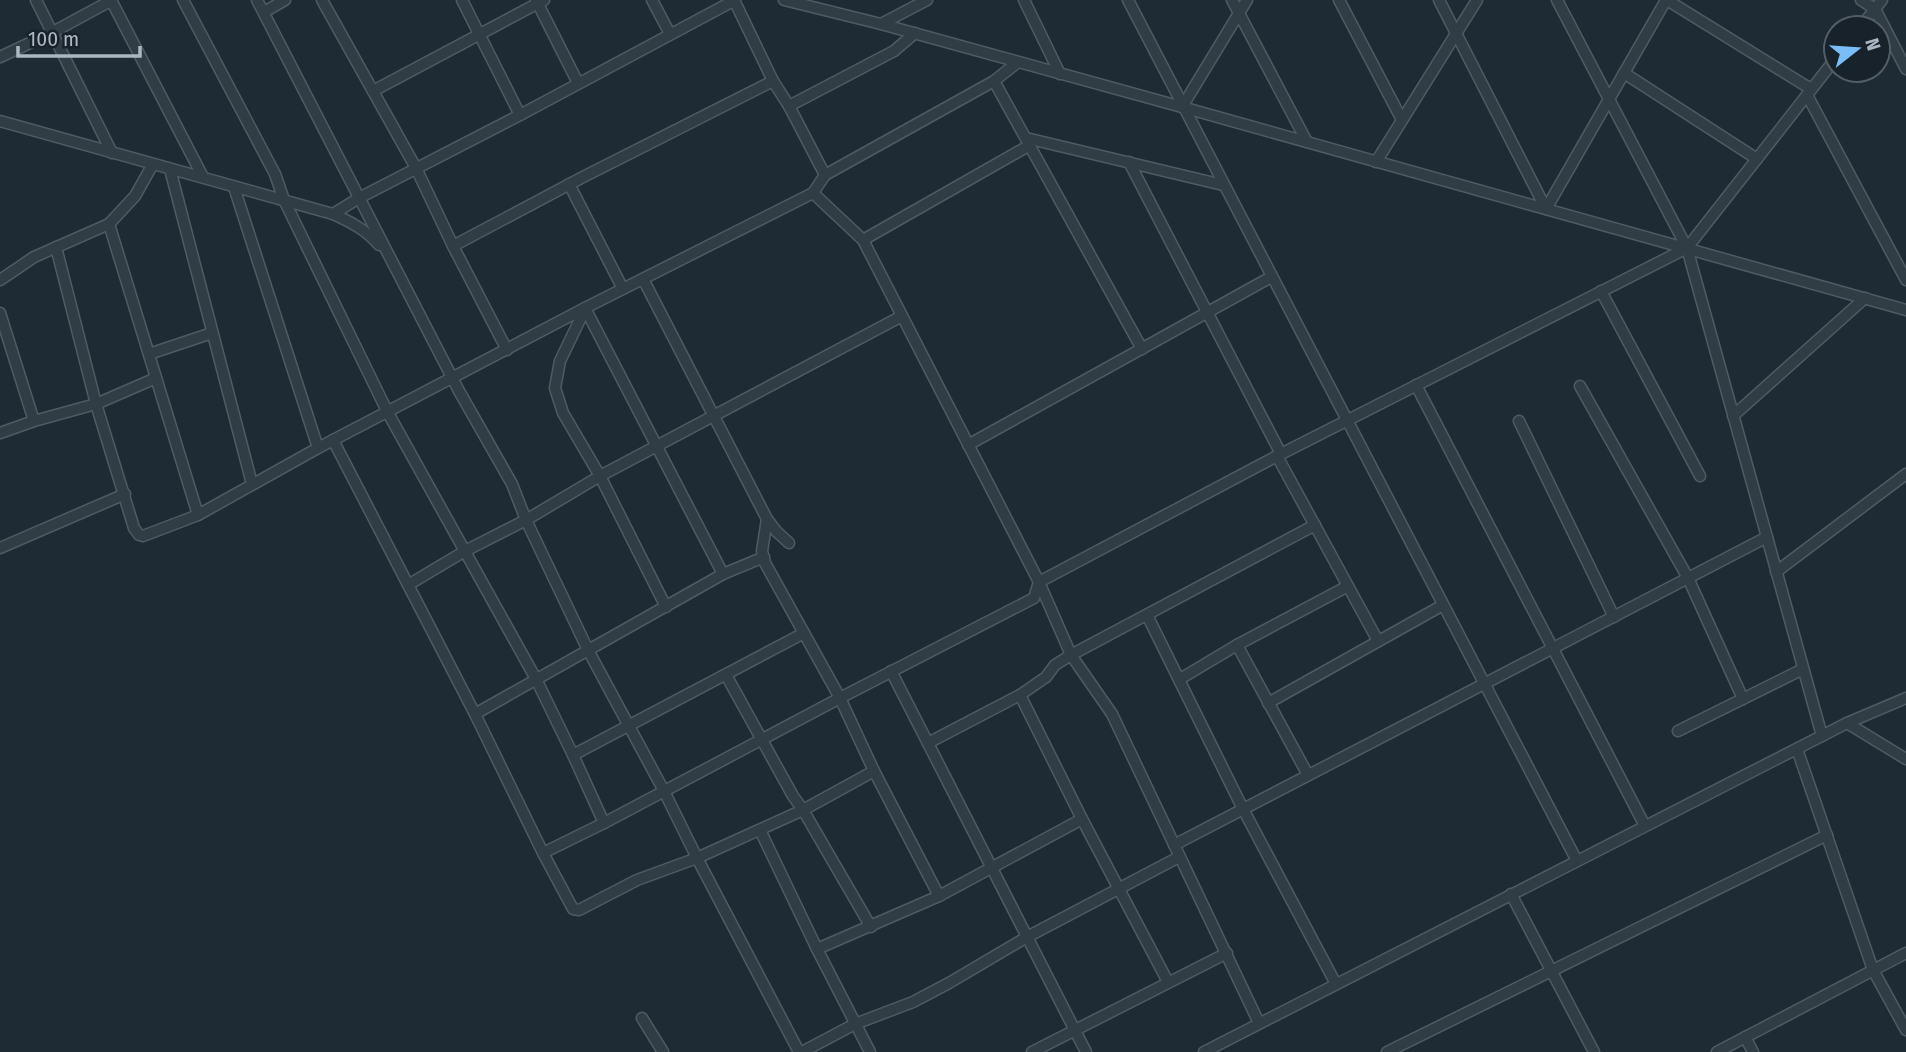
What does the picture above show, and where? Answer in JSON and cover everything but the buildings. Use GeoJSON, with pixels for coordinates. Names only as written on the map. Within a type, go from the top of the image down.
{"type":"FeatureCollection","features":[{"type":"Feature","properties":{"kind":"street"},"geometry":{"type":"LineString","coordinates":[[36,0],[112,153]]}},
{"type":"Feature","properties":{"kind":"street"},"geometry":{"type":"LineString","coordinates":[[0,57],[54,32],[111,0],[203,177]]}},
{"type":"Feature","properties":{"kind":"street"},"geometry":{"type":"LineString","coordinates":[[183,0],[275,174],[284,200],[388,413],[536,680],[604,823]]}},
{"type":"Feature","properties":{"kind":"street"},"geometry":{"type":"LineString","coordinates":[[257,0],[452,378],[512,484],[526,520],[588,650],[801,1052],[855,1024],[913,1002],[1027,937],[1180,858]]}},
{"type":"Feature","properties":{"kind":"street"},"geometry":{"type":"LineString","coordinates":[[264,12],[285,0]]}},
{"type":"Feature","properties":{"kind":"street"},"geometry":{"type":"LineString","coordinates":[[322,0],[416,167],[453,246],[507,349]]}},
{"type":"Feature","properties":{"kind":"street"},"geometry":{"type":"LineString","coordinates":[[463,0],[520,115]]}},
{"type":"Feature","properties":{"kind":"street"},"geometry":{"type":"LineString","coordinates":[[652,0],[670,34]]}},
{"type":"Feature","properties":{"kind":"street"},"geometry":{"type":"LineString","coordinates":[[333,214],[416,167],[520,115],[734,0],[773,80],[825,175]]}},
{"type":"Feature","properties":{"kind":"street"},"geometry":{"type":"LineString","coordinates":[[784,0],[915,33],[1906,310]]}},
{"type":"Feature","properties":{"kind":"street"},"geometry":{"type":"LineString","coordinates":[[1024,0],[1060,74]]}},
{"type":"Feature","properties":{"kind":"street"},"geometry":{"type":"LineString","coordinates":[[1128,0],[1577,861]]}},
{"type":"Feature","properties":{"kind":"street"},"geometry":{"type":"LineString","coordinates":[[1232,0],[1307,142]]}},
{"type":"Feature","properties":{"kind":"street"},"geometry":{"type":"LineString","coordinates":[[1182,107],[1247,0]]}},
{"type":"Feature","properties":{"kind":"street"},"geometry":{"type":"LineString","coordinates":[[1339,0],[1402,120]]}},
{"type":"Feature","properties":{"kind":"street"},"geometry":{"type":"LineString","coordinates":[[1439,0],[1546,209]]}},
{"type":"Feature","properties":{"kind":"street"},"geometry":{"type":"LineString","coordinates":[[1376,162],[1477,0]]}},
{"type":"Feature","properties":{"kind":"street"},"geometry":{"type":"LineString","coordinates":[[1557,0],[1687,248],[1822,736]]}},
{"type":"Feature","properties":{"kind":"street"},"geometry":{"type":"LineString","coordinates":[[1546,209],[1667,0],[1809,92],[1906,280]]}},
{"type":"Feature","properties":{"kind":"street"},"geometry":{"type":"LineString","coordinates":[[1861,0],[1875,9],[1906,69]]}},
{"type":"Feature","properties":{"kind":"street"},"geometry":{"type":"LineString","coordinates":[[1871,14],[1882,0]]}},
{"type":"Feature","properties":{"kind":"street"},"geometry":{"type":"LineString","coordinates":[[373,91],[539,1],[578,83]]}},
{"type":"Feature","properties":{"kind":"street"},"geometry":{"type":"LineString","coordinates":[[881,24],[924,1]]}},
{"type":"Feature","properties":{"kind":"street"},"geometry":{"type":"LineString","coordinates":[[789,106],[894,51],[915,33]]}},
{"type":"Feature","properties":{"kind":"street"},"geometry":{"type":"LineString","coordinates":[[56,247],[96,404],[134,528],[143,536],[198,515],[318,448],[585,308],[813,193],[825,175],[994,81],[1018,62]]}},
{"type":"Feature","properties":{"kind":"street"},"geometry":{"type":"LineString","coordinates":[[1624,73],[1757,159]]}},
{"type":"Feature","properties":{"kind":"street"},"geometry":{"type":"LineString","coordinates":[[543,853],[1034,598],[1039,582],[1279,455],[1687,248],[1822,76]]}},
{"type":"Feature","properties":{"kind":"street"},"geometry":{"type":"LineString","coordinates":[[453,246],[773,80]]}},
{"type":"Feature","properties":{"kind":"street"},"geometry":{"type":"LineString","coordinates":[[994,81],[1142,349]]}},
{"type":"Feature","properties":{"kind":"street"},"geometry":{"type":"LineString","coordinates":[[0,121],[333,214],[354,223],[389,255]]}},
{"type":"Feature","properties":{"kind":"street"},"geometry":{"type":"LineString","coordinates":[[863,240],[1028,141],[1223,185]]}},
{"type":"Feature","properties":{"kind":"street"},"geometry":{"type":"LineString","coordinates":[[1129,162],[1315,525],[1378,641]]}},
{"type":"Feature","properties":{"kind":"street"},"geometry":{"type":"LineString","coordinates":[[0,280],[34,257],[109,224],[135,196],[153,164]]}},
{"type":"Feature","properties":{"kind":"street"},"geometry":{"type":"LineString","coordinates":[[170,169],[252,484]]}},
{"type":"Feature","properties":{"kind":"street"},"geometry":{"type":"LineString","coordinates":[[569,184],[623,289]]}},
{"type":"Feature","properties":{"kind":"street"},"geometry":{"type":"LineString","coordinates":[[234,187],[318,448]]}},
{"type":"Feature","properties":{"kind":"street"},"geometry":{"type":"LineString","coordinates":[[813,193],[863,240],[1039,582],[1071,655],[1112,714],[1259,1023]]}},
{"type":"Feature","properties":{"kind":"street"},"geometry":{"type":"LineString","coordinates":[[109,224],[198,515]]}},
{"type":"Feature","properties":{"kind":"street"},"geometry":{"type":"LineString","coordinates":[[968,445],[1272,278]]}},
{"type":"Feature","properties":{"kind":"street"},"geometry":{"type":"LineString","coordinates":[[643,279],[767,519],[789,542]]}},
{"type":"Feature","properties":{"kind":"street"},"geometry":{"type":"LineString","coordinates":[[1601,291],[1700,476]]}},
{"type":"Feature","properties":{"kind":"street"},"geometry":{"type":"LineString","coordinates":[[1733,416],[1865,298]]}},
{"type":"Feature","properties":{"kind":"street"},"geometry":{"type":"LineString","coordinates":[[585,308],[723,573]]}},
{"type":"Feature","properties":{"kind":"street"},"geometry":{"type":"LineString","coordinates":[[585,308],[560,361],[555,388],[563,413],[600,476],[666,607]]}},
{"type":"Feature","properties":{"kind":"street"},"geometry":{"type":"LineString","coordinates":[[0,313],[34,421]]}},
{"type":"Feature","properties":{"kind":"street"},"geometry":{"type":"LineString","coordinates":[[408,585],[600,476],[902,316]]}},
{"type":"Feature","properties":{"kind":"street"},"geometry":{"type":"LineString","coordinates":[[149,354],[212,333]]}},
{"type":"Feature","properties":{"kind":"street"},"geometry":{"type":"LineString","coordinates":[[0,433],[96,404],[156,378]]}},
{"type":"Feature","properties":{"kind":"street"},"geometry":{"type":"LineString","coordinates":[[1416,385],[1645,826]]}},
{"type":"Feature","properties":{"kind":"street"},"geometry":{"type":"LineString","coordinates":[[1580,386],[1688,578],[1743,699]]}},
{"type":"Feature","properties":{"kind":"street"},"geometry":{"type":"LineString","coordinates":[[1520,421],[1614,617]]}},
{"type":"Feature","properties":{"kind":"street"},"geometry":{"type":"LineString","coordinates":[[333,440],[573,909],[579,910],[637,880],[697,858],[760,830],[874,771]]}},
{"type":"Feature","properties":{"kind":"street"},"geometry":{"type":"LineString","coordinates":[[1776,572],[1906,474]]}},
{"type":"Feature","properties":{"kind":"street"},"geometry":{"type":"LineString","coordinates":[[0,548],[125,494]]}},
{"type":"Feature","properties":{"kind":"street"},"geometry":{"type":"LineString","coordinates":[[767,519],[762,551],[765,563],[840,698],[874,771],[939,896]]}},
{"type":"Feature","properties":{"kind":"street"},"geometry":{"type":"LineString","coordinates":[[928,743],[1020,695],[1071,655],[1315,525]]}},
{"type":"Feature","properties":{"kind":"street"},"geometry":{"type":"LineString","coordinates":[[1174,845],[1767,537]]}},
{"type":"Feature","properties":{"kind":"street"},"geometry":{"type":"LineString","coordinates":[[475,714],[723,573],[764,556]]}},
{"type":"Feature","properties":{"kind":"street"},"geometry":{"type":"LineString","coordinates":[[1180,679],[1237,645],[1348,586]]}},
{"type":"Feature","properties":{"kind":"street"},"geometry":{"type":"LineString","coordinates":[[1268,703],[1443,605]]}},
{"type":"Feature","properties":{"kind":"street"},"geometry":{"type":"LineString","coordinates":[[1147,615],[1242,809],[1336,984]]}},
{"type":"Feature","properties":{"kind":"street"},"geometry":{"type":"LineString","coordinates":[[573,755],[804,633]]}},
{"type":"Feature","properties":{"kind":"street"},"geometry":{"type":"LineString","coordinates":[[1237,645],[1308,775]]}},
{"type":"Feature","properties":{"kind":"street"},"geometry":{"type":"LineString","coordinates":[[1678,731],[1803,669]]}},
{"type":"Feature","properties":{"kind":"street"},"geometry":{"type":"LineString","coordinates":[[891,671],[1086,1052]]}},
{"type":"Feature","properties":{"kind":"street"},"geometry":{"type":"LineString","coordinates":[[726,675],[793,796],[871,927]]}},
{"type":"Feature","properties":{"kind":"street"},"geometry":{"type":"LineString","coordinates":[[1020,695],[1168,982]]}},
{"type":"Feature","properties":{"kind":"street"},"geometry":{"type":"LineString","coordinates":[[1204,1052],[1217,1049],[1259,1023],[1847,723],[1905,700]]}},
{"type":"Feature","properties":{"kind":"street"},"geometry":{"type":"LineString","coordinates":[[1847,723],[1906,759]]}},
{"type":"Feature","properties":{"kind":"street"},"geometry":{"type":"LineString","coordinates":[[1797,749],[1873,970],[1906,1030]]}},
{"type":"Feature","properties":{"kind":"street"},"geometry":{"type":"LineString","coordinates":[[817,949],[939,896],[1082,819]]}},
{"type":"Feature","properties":{"kind":"street"},"geometry":{"type":"LineString","coordinates":[[760,830],[870,1052]]}},
{"type":"Feature","properties":{"kind":"street"},"geometry":{"type":"LineString","coordinates":[[1387,1052],[1827,835]]}},
{"type":"Feature","properties":{"kind":"street"},"geometry":{"type":"LineString","coordinates":[[1511,894],[1594,1052]]}},
{"type":"Feature","properties":{"kind":"street"},"geometry":{"type":"LineString","coordinates":[[1032,1052],[1227,953]]}},
{"type":"Feature","properties":{"kind":"street"},"geometry":{"type":"LineString","coordinates":[[1717,1052],[1906,953]]}},
{"type":"Feature","properties":{"kind":"street"},"geometry":{"type":"LineString","coordinates":[[642,1018],[663,1052]]}},
{"type":"Feature","properties":{"kind":"street"},"geometry":{"type":"LineString","coordinates":[[1745,1037],[1754,1052]]}}]}
